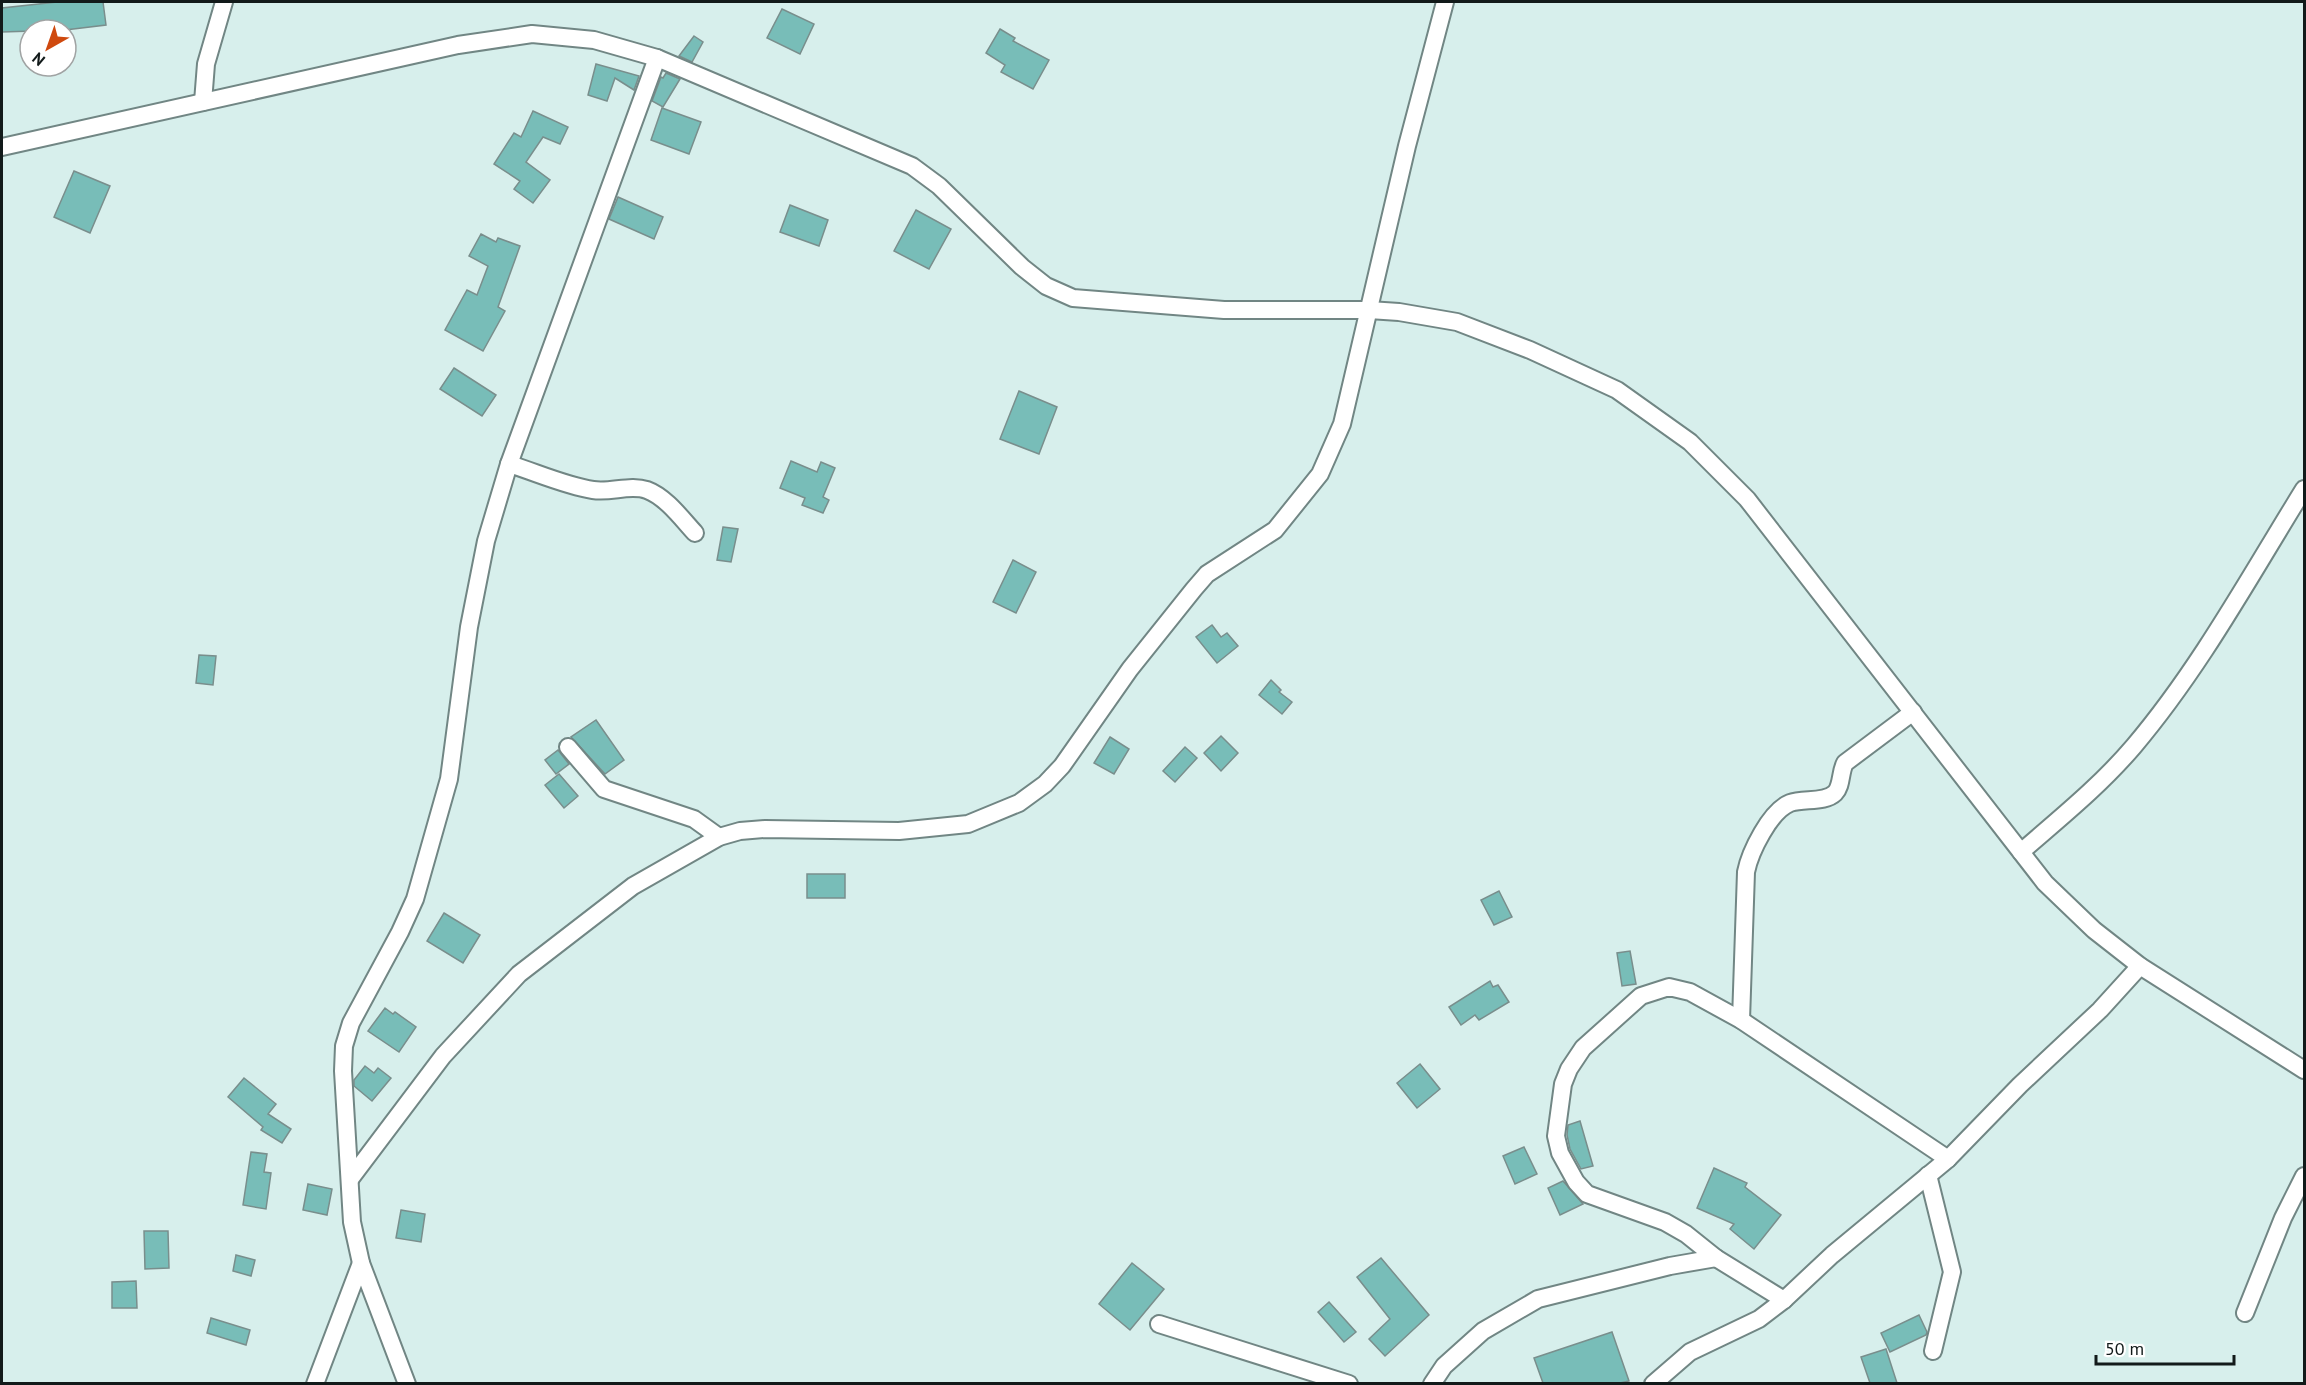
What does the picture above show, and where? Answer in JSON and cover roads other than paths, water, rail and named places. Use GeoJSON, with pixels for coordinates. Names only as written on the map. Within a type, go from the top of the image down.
{"type":"FeatureCollection","features":[{"type":"Feature","properties":{"kind":"street"},"geometry":{"type":"LineString","coordinates":[[203,102],[206,64],[224,2]]}},
{"type":"Feature","properties":{"kind":"street"},"geometry":{"type":"LineString","coordinates":[[351,1178],[443,1056],[519,974],[633,886],[719,837],[740,831],[765,829],[899,831],[968,824],[1019,803],[1045,784],[1062,766],[1130,669],[1207,574],[1275,530],[1320,474],[1342,424],[1407,146],[1445,2]]}},
{"type":"Feature","properties":{"kind":"street"},"geometry":{"type":"LineString","coordinates":[[2,147],[458,45],[532,34],[594,40],[657,58],[912,165],[939,186],[1022,267],[1046,286],[1073,298],[1224,310],[1399,312],[1457,322],[1530,350],[1617,390],[1690,442],[1747,499],[2045,883],[2094,930],[2140,966],[2304,1070]]}},
{"type":"Feature","properties":{"kind":"street"},"geometry":{"type":"LineString","coordinates":[[407,1383],[361,1263],[352,1222],[343,1071],[344,1046],[351,1023],[400,932],[415,899],[449,779],[469,627],[486,541],[509,464],[657,58]]}},
{"type":"Feature","properties":{"kind":"street"},"geometry":{"type":"LineString","coordinates":[[509,464],[591,490],[609,492],[634,488],[648,490],[665,502],[695,533]]}},
{"type":"Feature","properties":{"kind":"street"},"geometry":{"type":"LineString","coordinates":[[2021,852],[2107,776],[2134,746],[2185,680],[2304,489]]}},
{"type":"Feature","properties":{"kind":"street"},"geometry":{"type":"LineString","coordinates":[[1741,1020],[1746,872],[1752,851],[1780,809],[1791,802],[1833,795],[1838,790],[1841,769],[1845,763],[1912,712]]}},
{"type":"Feature","properties":{"kind":"street"},"geometry":{"type":"LineString","coordinates":[[568,747],[604,789],[694,819],[719,837]]}},
{"type":"Feature","properties":{"kind":"street"},"geometry":{"type":"LineString","coordinates":[[1653,1383],[1690,1352],[1759,1319],[1784,1300],[1832,1255],[1948,1159],[2020,1085],[2100,1010],[2140,966]]}},
{"type":"Feature","properties":{"kind":"street"},"geometry":{"type":"LineString","coordinates":[[1784,1300],[1716,1258],[1686,1234],[1665,1222],[1587,1194],[1576,1182],[1560,1153],[1556,1137],[1563,1084],[1569,1069],[1583,1048],[1641,996],[1670,987],[1690,992],[1741,1020],[1948,1159]]}},
{"type":"Feature","properties":{"kind":"street"},"geometry":{"type":"LineString","coordinates":[[1928,1175],[1952,1272],[1933,1352]]}},
{"type":"Feature","properties":{"kind":"street"},"geometry":{"type":"LineString","coordinates":[[2245,1313],[2283,1218],[2304,1176]]}},
{"type":"Feature","properties":{"kind":"street"},"geometry":{"type":"LineString","coordinates":[[1432,1383],[1444,1366],[1484,1331],[1539,1299],[1670,1266],[1716,1258]]}},
{"type":"Feature","properties":{"kind":"street"},"geometry":{"type":"LineString","coordinates":[[315,1383],[361,1263]]}},
{"type":"Feature","properties":{"kind":"street"},"geometry":{"type":"LineString","coordinates":[[1159,1324],[1349,1383]]}}]}
